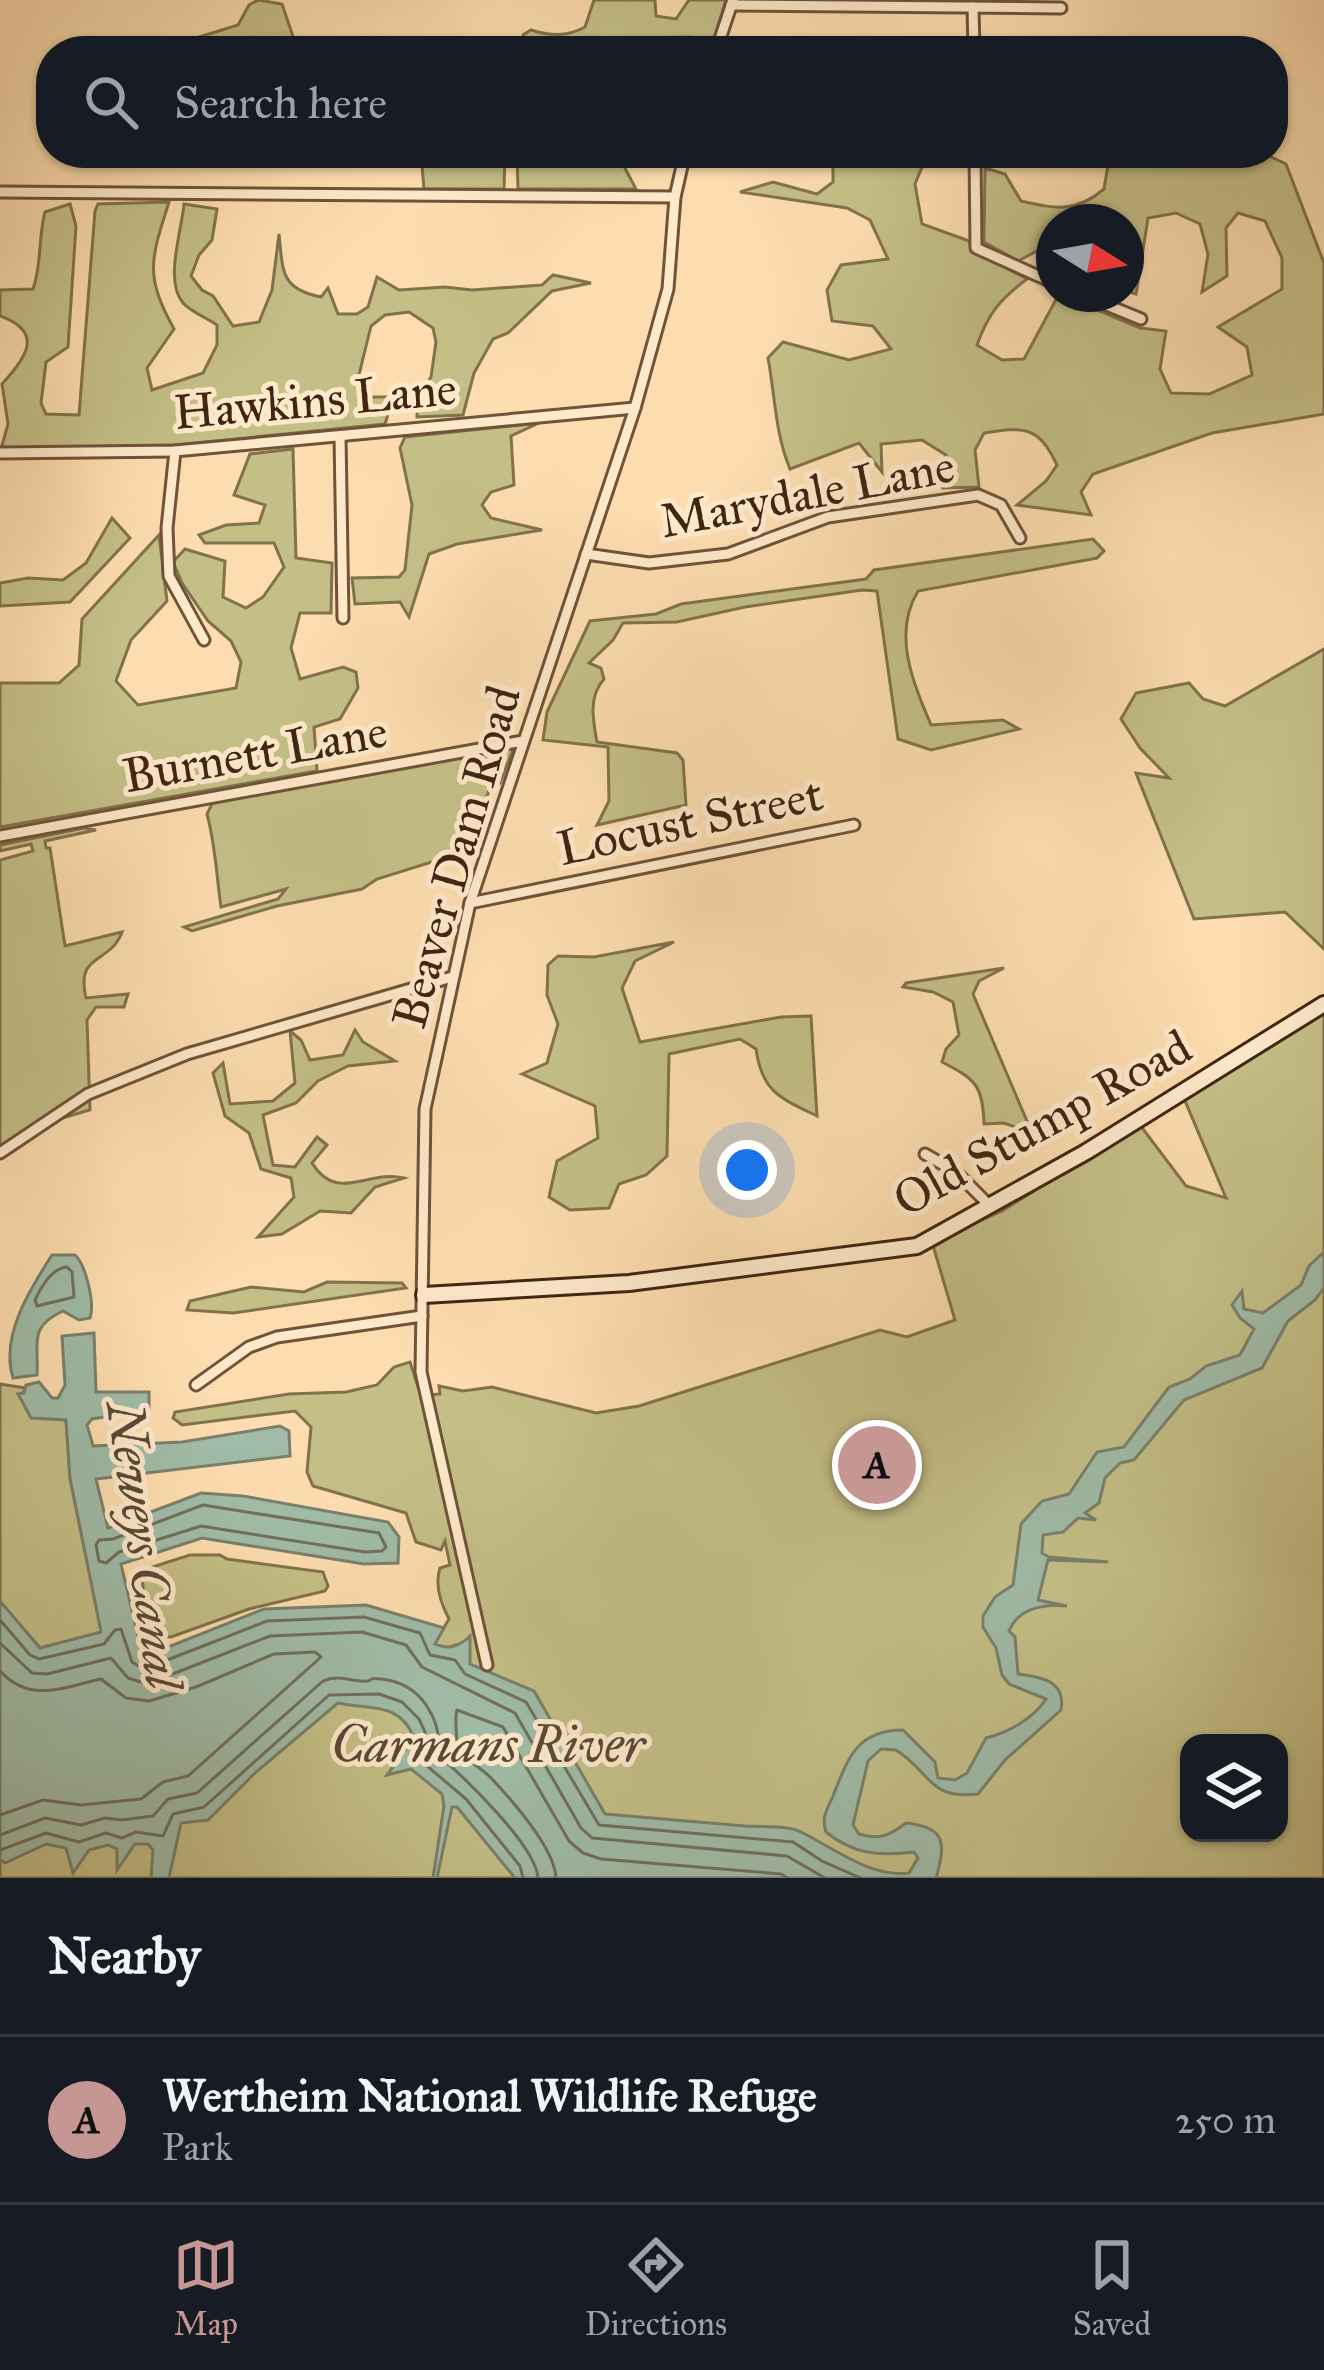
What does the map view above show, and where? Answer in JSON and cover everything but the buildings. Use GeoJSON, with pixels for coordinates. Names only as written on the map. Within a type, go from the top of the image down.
{"type":"FeatureCollection","features":[{"type":"Feature","properties":{"kind":"street"},"geometry":{"type":"LineString","coordinates":[[721,36],[732,2],[1061,8]]}},
{"type":"Feature","properties":{"kind":"street"},"geometry":{"type":"LineString","coordinates":[[973,7],[974,36]]}},
{"type":"Feature","properties":{"kind":"street","name":"Beaver Dam Road"},"geometry":{"type":"LineString","coordinates":[[487,1665],[421,1372],[425,1109],[470,903],[635,408],[668,289],[682,168]]}},
{"type":"Feature","properties":{"kind":"street"},"geometry":{"type":"LineString","coordinates":[[975,168],[976,248],[1036,275]]}},
{"type":"Feature","properties":{"kind":"street"},"geometry":{"type":"LineString","coordinates":[[0,192],[675,197]]}},
{"type":"Feature","properties":{"kind":"street"},"geometry":{"type":"LineString","coordinates":[[1124,312],[1141,319]]}},
{"type":"Feature","properties":{"kind":"street","name":"Hawkins Lane"},"geometry":{"type":"LineString","coordinates":[[0,453],[175,451],[635,408]]}},
{"type":"Feature","properties":{"kind":"street"},"geometry":{"type":"LineString","coordinates":[[340,436],[343,618]]}},
{"type":"Feature","properties":{"kind":"street"},"geometry":{"type":"LineString","coordinates":[[175,451],[166,528],[170,576],[204,640]]}},
{"type":"Feature","properties":{"kind":"street","name":"Marydale Lane"},"geometry":{"type":"LineString","coordinates":[[586,554],[649,562],[728,554],[828,517],[978,495],[1001,506],[1021,538]]}},
{"type":"Feature","properties":{"kind":"street","name":"Burnett Lane"},"geometry":{"type":"LineString","coordinates":[[0,836],[524,741]]}},
{"type":"Feature","properties":{"kind":"street","name":"Locust Street"},"geometry":{"type":"LineString","coordinates":[[470,903],[854,825]]}},
{"type":"Feature","properties":{"kind":"street"},"geometry":{"type":"LineString","coordinates":[[0,1154],[88,1094],[187,1054],[452,977]]}},
{"type":"Feature","properties":{"kind":"street","name":"Old Stump Road"},"geometry":{"type":"LineString","coordinates":[[424,1295],[628,1283],[917,1246],[991,1207],[1324,1004]]}},
{"type":"Feature","properties":{"kind":"street"},"geometry":{"type":"LineString","coordinates":[[925,1154],[956,1172],[991,1207]]}},
{"type":"Feature","properties":{"kind":"street"},"geometry":{"type":"LineString","coordinates":[[196,1385],[249,1347],[277,1337],[422,1316]]}},
{"type":"Feature","properties":{"kind":"shaded area"},"geometry":{"type":"Polygon","coordinates":[[[258,0],[282,4],[293,36],[202,36],[238,25],[249,5],[258,0]]]}},
{"type":"Feature","properties":{"kind":"shaded area"},"geometry":{"type":"Polygon","coordinates":[[[594,0],[655,0],[656,16],[676,19],[689,0],[726,0],[715,36],[523,36],[531,30],[558,34],[585,27],[594,0]]]}},
{"type":"Feature","properties":{"kind":"shaded area"},"geometry":{"type":"Polygon","coordinates":[[[422,168],[505,168],[504,189],[424,189],[422,168]]]}},
{"type":"Feature","properties":{"kind":"shaded area"},"geometry":{"type":"Polygon","coordinates":[[[517,168],[625,168],[636,189],[518,189],[517,168]]]}},
{"type":"Feature","properties":{"kind":"shaded area"},"geometry":{"type":"Polygon","coordinates":[[[833,168],[922,168],[915,184],[922,224],[969,241],[971,249],[1027,279],[996,308],[977,345],[1002,360],[1024,359],[1049,312],[1102,312],[1140,328],[1166,331],[1160,369],[1171,393],[1209,394],[1252,375],[1247,347],[1218,327],[1282,289],[1282,258],[1265,221],[1238,213],[1226,228],[1227,276],[1202,292],[1208,254],[1200,224],[1176,213],[1148,218],[1144,243],[1144,204],[1076,204],[1104,189],[1108,168],[1288,168],[1324,263],[1324,414],[1212,433],[1093,474],[1081,492],[1091,515],[1017,505],[1057,465],[1043,442],[1020,430],[984,433],[975,450],[979,487],[943,488],[946,455],[922,440],[881,444],[882,472],[859,443],[790,469],[778,428],[768,358],[783,342],[849,360],[891,349],[873,326],[832,321],[827,290],[841,265],[888,259],[870,220],[847,208],[740,192],[773,182],[817,194],[833,182],[833,168]]]}},
{"type":"Feature","properties":{"kind":"shaded area"},"geometry":{"type":"Polygon","coordinates":[[[985,168],[1005,174],[1021,201],[1036,204],[1036,252],[1018,261],[984,242],[985,168]]]}},
{"type":"Feature","properties":{"kind":"shaded area"},"geometry":{"type":"Polygon","coordinates":[[[169,202],[158,238],[154,280],[174,329],[147,368],[152,390],[203,373],[217,345],[217,325],[183,303],[175,282],[184,204],[217,209],[212,240],[199,255],[191,276],[213,296],[233,326],[259,322],[272,290],[279,234],[283,268],[291,283],[321,297],[328,288],[338,314],[357,314],[368,307],[377,277],[399,290],[542,285],[553,275],[591,283],[552,291],[508,333],[493,339],[474,373],[463,415],[417,417],[417,397],[431,377],[436,342],[433,328],[409,312],[385,315],[371,326],[358,379],[365,397],[388,397],[385,424],[175,445],[1,449],[8,424],[2,384],[24,355],[27,338],[14,322],[0,316],[0,290],[33,289],[45,212],[70,204],[76,226],[68,347],[46,362],[41,403],[46,414],[79,415],[95,211],[98,204],[169,202]]]}},
{"type":"Feature","properties":{"kind":"shaded area"},"geometry":{"type":"Polygon","coordinates":[[[539,423],[511,436],[514,485],[491,492],[482,505],[491,518],[542,530],[457,544],[429,554],[409,617],[400,602],[355,604],[352,578],[399,577],[405,570],[412,505],[400,448],[405,437],[539,423]]]}},
{"type":"Feature","properties":{"kind":"shaded area"},"geometry":{"type":"Polygon","coordinates":[[[293,449],[296,558],[332,563],[331,613],[300,613],[291,648],[300,679],[343,667],[356,672],[358,688],[340,719],[314,727],[317,771],[0,827],[0,683],[59,683],[79,665],[82,619],[159,535],[167,601],[131,640],[116,681],[138,705],[236,688],[241,662],[231,641],[208,621],[173,562],[185,549],[225,561],[223,597],[246,608],[263,597],[284,567],[274,543],[205,543],[199,535],[226,525],[259,523],[265,505],[234,495],[250,454],[293,449]]]}},
{"type":"Feature","properties":{"kind":"shaded area"},"geometry":{"type":"Polygon","coordinates":[[[112,518],[130,538],[70,602],[0,606],[0,583],[28,578],[63,580],[86,563],[112,518]]]}},
{"type":"Feature","properties":{"kind":"shaded area"},"geometry":{"type":"Polygon","coordinates":[[[1093,539],[1104,551],[1097,558],[918,591],[910,607],[908,658],[931,725],[1003,720],[1019,729],[931,750],[898,739],[877,591],[862,590],[677,622],[623,623],[589,663],[601,668],[604,679],[594,701],[597,742],[677,753],[683,760],[686,805],[597,825],[609,801],[608,747],[543,740],[547,712],[590,621],[866,579],[874,570],[1093,539]]]}},
{"type":"Feature","properties":{"kind":"shaded area"},"geometry":{"type":"Polygon","coordinates":[[[1324,649],[1324,949],[1285,912],[1194,919],[1136,773],[1169,778],[1121,719],[1136,693],[1189,683],[1203,699],[1225,706],[1324,649]]]}},
{"type":"Feature","properties":{"kind":"shaded area"},"geometry":{"type":"Polygon","coordinates":[[[514,747],[500,783],[491,784],[470,850],[377,879],[362,889],[277,906],[192,931],[184,927],[278,899],[286,889],[221,907],[207,814],[213,802],[514,747]]]}},
{"type":"Feature","properties":{"kind":"shaded area"},"geometry":{"type":"Polygon","coordinates":[[[84,828],[96,830],[45,841],[50,848],[65,946],[122,932],[110,950],[89,966],[84,983],[86,998],[128,994],[124,1007],[96,1007],[87,1020],[90,1110],[59,1119],[0,1156],[0,860],[33,851],[31,844],[0,851],[0,845],[84,828]]]}},
{"type":"Feature","properties":{"kind":"shaded area"},"geometry":{"type":"Polygon","coordinates":[[[674,942],[635,961],[622,988],[640,1042],[811,1016],[817,1116],[775,1092],[763,1075],[756,1049],[740,1039],[669,1054],[667,1156],[646,1175],[619,1184],[609,1208],[570,1210],[549,1197],[557,1161],[598,1138],[595,1106],[522,1074],[547,1063],[558,1024],[547,995],[548,965],[558,956],[594,957],[674,942]]]}},
{"type":"Feature","properties":{"kind":"shaded area"},"geometry":{"type":"Polygon","coordinates":[[[1004,968],[979,981],[973,994],[1032,1133],[1004,1123],[984,1124],[975,1085],[942,1062],[959,1035],[953,1002],[933,992],[903,987],[1004,968]]]}},
{"type":"Feature","properties":{"kind":"shaded area"},"geometry":{"type":"Polygon","coordinates":[[[1324,1004],[1324,1878],[0,1878],[0,1384],[25,1388],[23,1394],[37,1414],[66,1420],[70,1478],[102,1633],[40,1648],[15,1620],[37,1660],[443,1665],[463,1643],[446,1648],[434,1644],[449,1619],[438,1581],[440,1568],[450,1565],[445,1541],[441,1550],[416,1542],[406,1513],[313,1486],[307,1472],[311,1427],[295,1411],[182,1425],[173,1418],[175,1412],[289,1394],[346,1392],[377,1385],[394,1367],[410,1362],[421,1396],[440,1394],[439,1386],[463,1391],[492,1387],[596,1413],[639,1406],[880,1330],[907,1337],[955,1320],[932,1242],[1002,1211],[1140,1125],[1186,1186],[1226,1198],[1183,1096],[1324,1004]]]}},
{"type":"Feature","properties":{"kind":"shaded area"},"geometry":{"type":"Polygon","coordinates":[[[355,1030],[363,1042],[395,1061],[348,1066],[318,1081],[296,1103],[263,1115],[273,1165],[295,1167],[317,1137],[327,1145],[312,1163],[332,1181],[404,1178],[375,1187],[351,1213],[320,1211],[282,1234],[258,1237],[294,1197],[291,1178],[261,1169],[249,1133],[225,1116],[213,1073],[223,1063],[230,1104],[273,1101],[295,1083],[290,1031],[301,1040],[310,1060],[343,1055],[355,1030]]]}},
{"type":"Feature","properties":{"kind":"shaded area"},"geometry":{"type":"Polygon","coordinates":[[[327,1282],[402,1283],[406,1288],[233,1313],[187,1310],[190,1301],[251,1287],[304,1292],[327,1282]]]}},
{"type":"Feature","properties":{"kind":"shaded area"},"geometry":{"type":"Polygon","coordinates":[[[190,1555],[220,1555],[323,1572],[328,1586],[325,1591],[249,1609],[171,1637],[155,1636],[147,1629],[142,1576],[152,1567],[190,1555]]]}},
{"type":"Feature","properties":{"kind":"water"},"geometry":{"type":"Polygon","coordinates":[[[1324,1252],[1324,1288],[1288,1321],[1262,1368],[1184,1400],[1134,1460],[1120,1463],[1105,1478],[1099,1503],[1085,1513],[1096,1520],[1078,1518],[1063,1532],[1043,1535],[1042,1553],[1049,1557],[1108,1562],[1048,1560],[1038,1600],[1067,1606],[1033,1609],[1009,1631],[1015,1637],[1018,1674],[1056,1687],[1061,1710],[1005,1760],[978,1794],[939,1788],[896,1750],[881,1749],[868,1761],[853,1825],[859,1834],[873,1837],[906,1823],[929,1828],[941,1846],[936,1878],[515,1878],[457,1807],[452,1807],[437,1878],[433,1878],[442,1794],[411,1769],[387,1775],[414,1738],[408,1726],[382,1709],[338,1703],[208,1820],[181,1823],[169,1878],[151,1878],[153,1850],[148,1844],[135,1844],[117,1870],[117,1849],[108,1845],[89,1850],[73,1873],[66,1848],[46,1844],[5,1863],[0,1859],[0,1601],[40,1648],[101,1632],[70,1478],[66,1420],[31,1418],[18,1394],[24,1393],[26,1385],[39,1382],[52,1398],[58,1398],[65,1385],[62,1336],[94,1333],[96,1392],[149,1392],[149,1410],[92,1419],[87,1425],[93,1446],[182,1442],[280,1426],[289,1431],[290,1456],[96,1479],[108,1528],[201,1493],[388,1522],[399,1537],[398,1563],[364,1564],[202,1538],[121,1564],[143,1657],[264,1609],[366,1605],[444,1628],[435,1644],[440,1646],[454,1646],[470,1636],[470,1664],[534,1691],[605,1814],[788,1828],[868,1867],[909,1873],[918,1858],[914,1852],[868,1852],[826,1832],[825,1814],[856,1749],[875,1735],[903,1730],[935,1762],[938,1778],[955,1780],[967,1773],[986,1738],[1020,1724],[1041,1706],[1046,1699],[1009,1684],[1002,1675],[996,1648],[983,1627],[983,1616],[995,1597],[1013,1585],[1021,1524],[1042,1501],[1069,1494],[1097,1452],[1124,1447],[1169,1387],[1206,1366],[1240,1355],[1254,1329],[1232,1305],[1242,1291],[1244,1309],[1263,1313],[1301,1285],[1309,1266],[1324,1252]]]}},
{"type":"Feature","properties":{"kind":"water"},"geometry":{"type":"Polygon","coordinates":[[[52,1255],[75,1255],[79,1260],[90,1295],[90,1318],[79,1320],[63,1311],[44,1323],[38,1337],[37,1375],[13,1378],[14,1330],[52,1255]]]}},
{"type":"Feature","properties":{"kind":"place","name":"Wertheim National Wildlife Refuge"},"geometry":{"type":"Point","coordinates":[877,1465]}},
{"type":"Feature","properties":{"kind":"water label","name":"Neweys Canal"},"geometry":{"type":"Point","coordinates":[144,1545]}},
{"type":"Feature","properties":{"kind":"water label","name":"Carmans River"},"geometry":{"type":"Point","coordinates":[488,1745]}}]}
